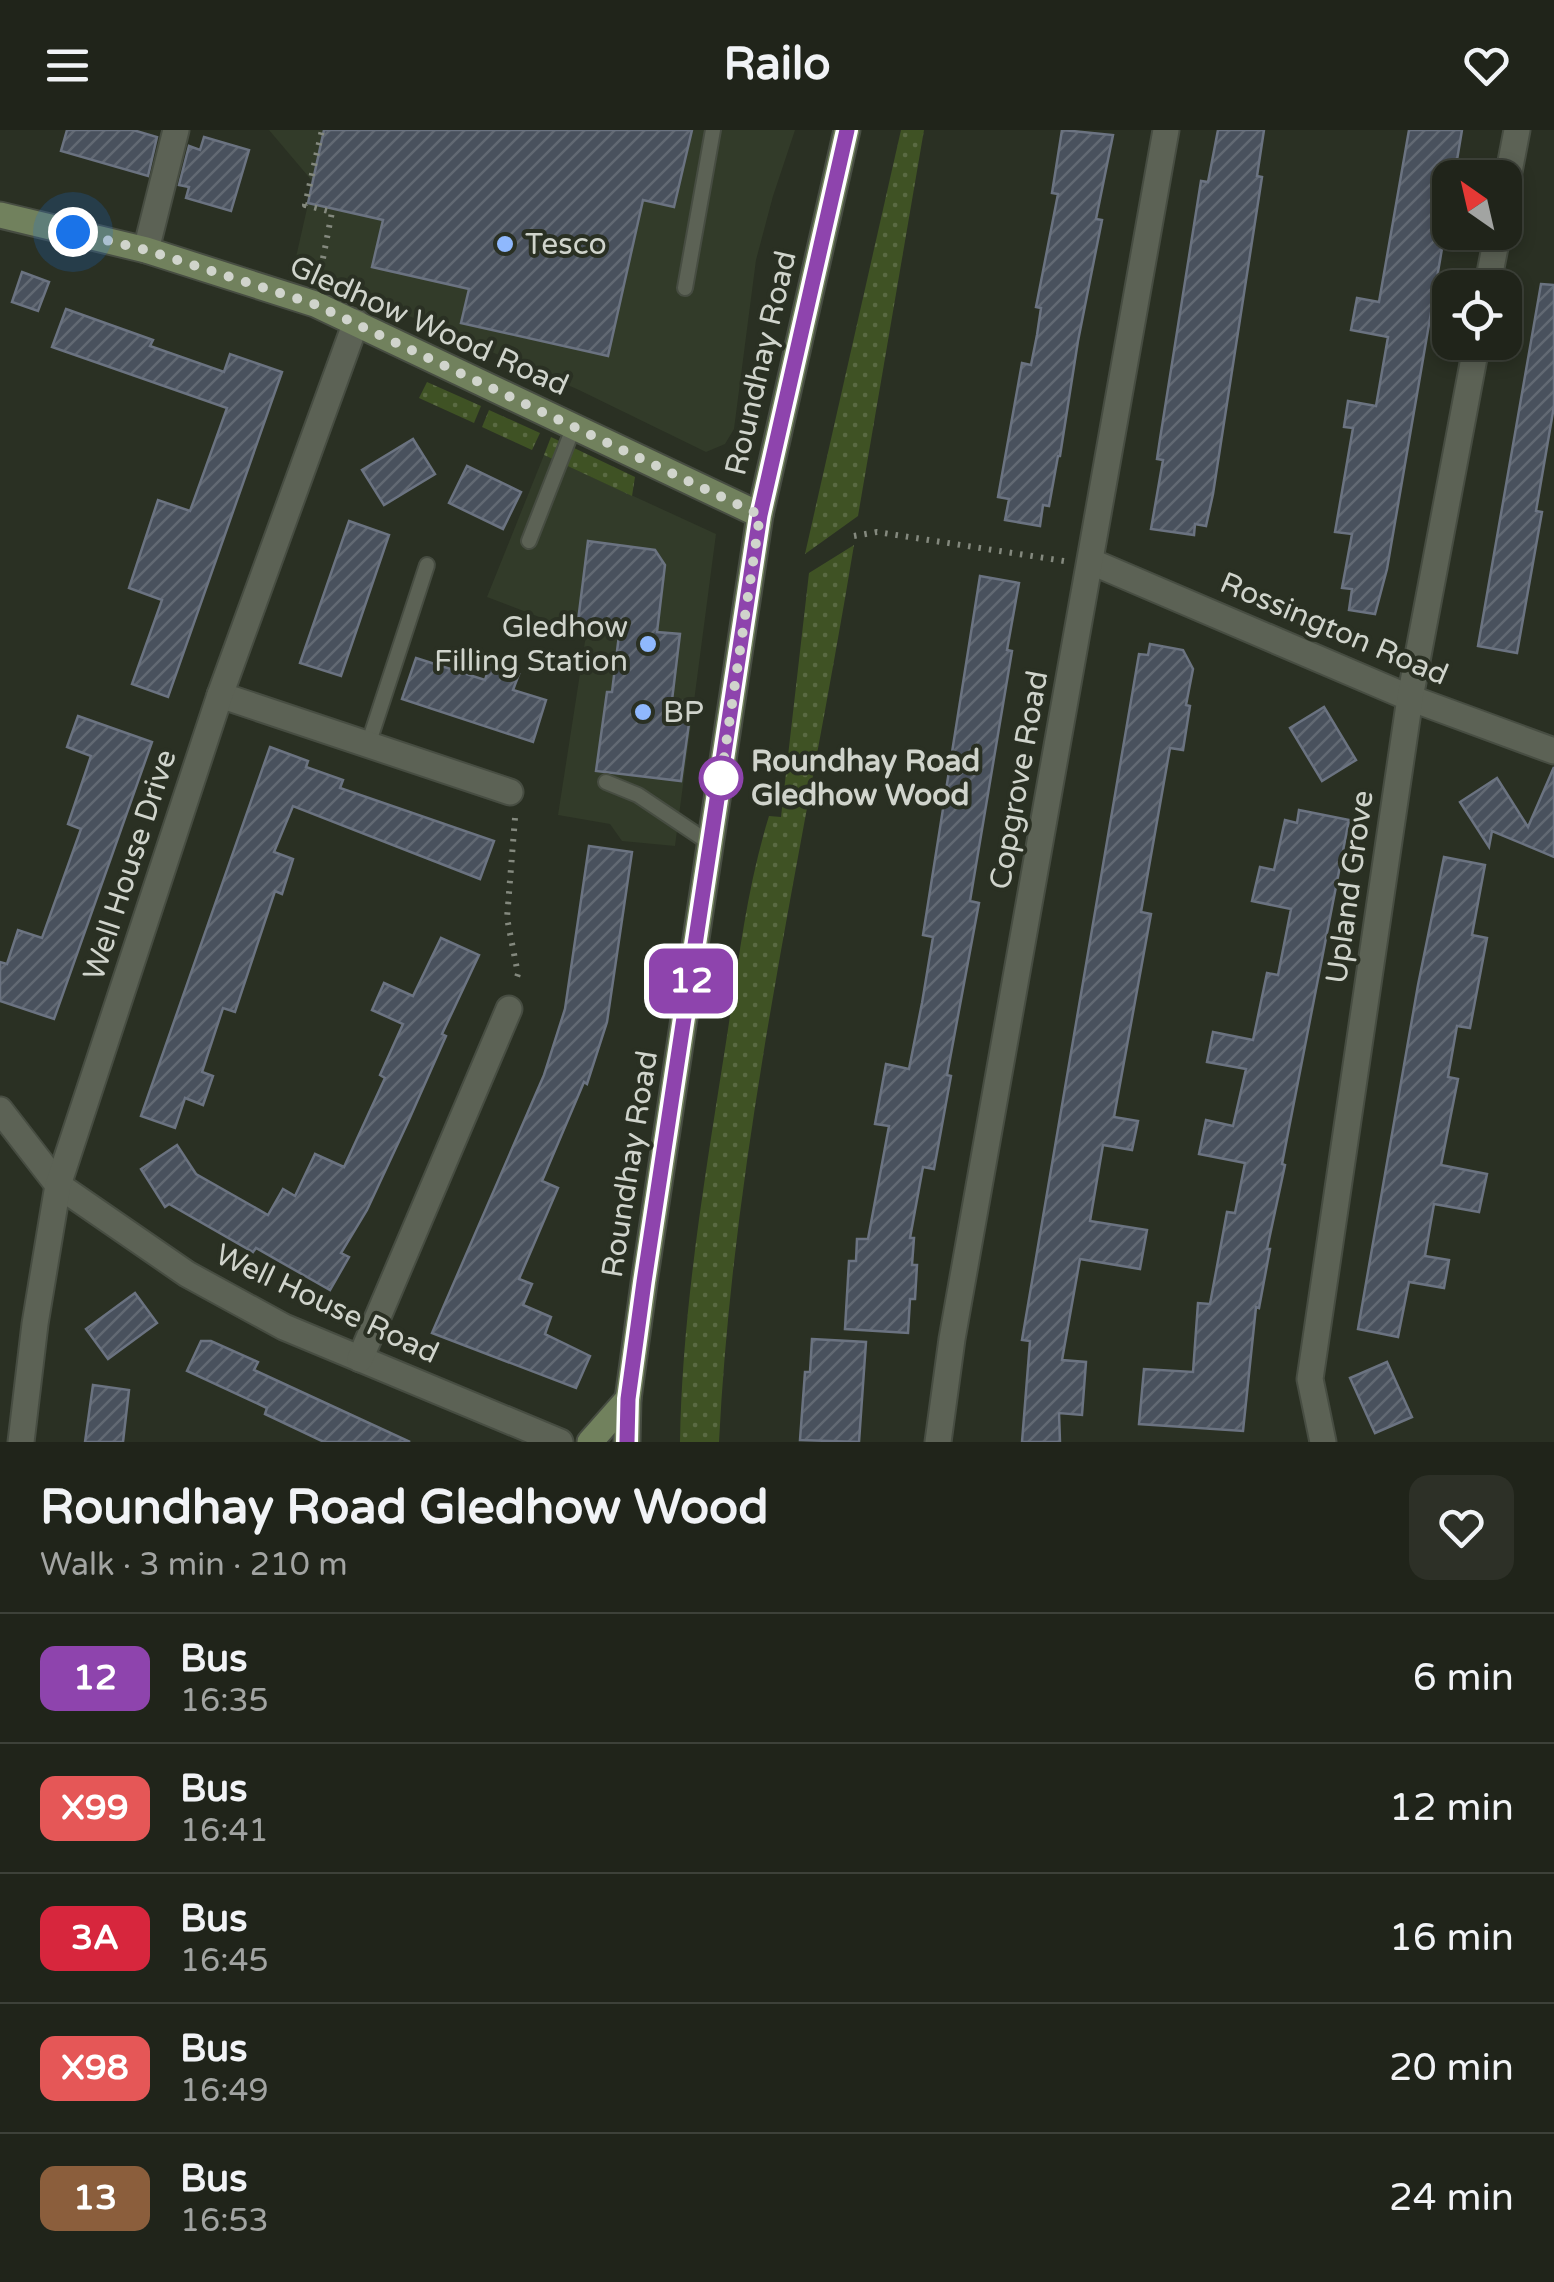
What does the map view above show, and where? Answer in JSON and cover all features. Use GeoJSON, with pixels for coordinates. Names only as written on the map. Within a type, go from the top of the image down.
{"type":"FeatureCollection","features":[{"type":"Feature","properties":{"kind":"street"},"geometry":{"type":"LineString","coordinates":[[146,250],[176,130]]}},
{"type":"Feature","properties":{"kind":"street","name":"Roundhay Road"},"geometry":{"type":"LineString","coordinates":[[628,1442],[628,1399],[760,515],[848,130]]}},
{"type":"Feature","properties":{"kind":"street","name":"Copgrove Road"},"geometry":{"type":"LineString","coordinates":[[938,1442],[952,1339],[1166,130]]}},
{"type":"Feature","properties":{"kind":"street"},"geometry":{"type":"LineString","coordinates":[[1511,160],[1517,130]]}},
{"type":"Feature","properties":{"kind":"street","name":"Gledhow Wood Road"},"geometry":{"type":"LineString","coordinates":[[0,215],[146,250],[314,304],[760,515]]}},
{"type":"Feature","properties":{"kind":"street","name":"Well House Drive"},"geometry":{"type":"LineString","coordinates":[[21,1442],[58,1185],[220,695],[356,322]]}},
{"type":"Feature","properties":{"kind":"street","name":"Upland Grove"},"geometry":{"type":"LineString","coordinates":[[1323,1442],[1310,1379],[1410,698],[1474,360]]}},
{"type":"Feature","properties":{"kind":"street","name":"Rossington Road"},"geometry":{"type":"LineString","coordinates":[[1092,562],[1410,698],[1554,750]]}},
{"type":"Feature","properties":{"kind":"street"},"geometry":{"type":"LineString","coordinates":[[220,695],[510,792]]}},
{"type":"Feature","properties":{"kind":"street"},"geometry":{"type":"LineString","coordinates":[[360,1359],[509,1009]]}},
{"type":"Feature","properties":{"kind":"street","name":"Well House Road"},"geometry":{"type":"LineString","coordinates":[[0,1110],[58,1185],[187,1274],[284,1326],[560,1442]]}},
{"type":"Feature","properties":{"kind":"street"},"geometry":{"type":"LineString","coordinates":[[590,1442],[628,1399]]}},
{"type":"Feature","properties":{"kind":"lane"},"geometry":{"type":"LineString","coordinates":[[685,288],[713,130]]}},
{"type":"Feature","properties":{"kind":"lane"},"geometry":{"type":"LineString","coordinates":[[528,541],[574,426]]}},
{"type":"Feature","properties":{"kind":"lane"},"geometry":{"type":"LineString","coordinates":[[368,745],[427,565]]}},
{"type":"Feature","properties":{"kind":"lane"},"geometry":{"type":"LineString","coordinates":[[606,782],[638,794],[711,844]]}},
{"type":"Feature","properties":{"kind":"path"},"geometry":{"type":"LineString","coordinates":[[314,304],[332,212],[306,205],[322,130]]}},
{"type":"Feature","properties":{"kind":"path"},"geometry":{"type":"LineString","coordinates":[[854,536],[877,532],[1046,560]]}},
{"type":"Feature","properties":{"kind":"path"},"geometry":{"type":"LineString","coordinates":[[509,1009],[518,974],[506,918],[517,825],[510,792]]}},
{"type":"Feature","properties":{"kind":"shaded area"},"geometry":{"type":"Polygon","coordinates":[[[269,130],[795,130],[756,260],[734,429],[725,444],[706,452],[579,390],[294,266],[313,182],[269,130]]]}},
{"type":"Feature","properties":{"kind":"shaded area"},"geometry":{"type":"Polygon","coordinates":[[[544,455],[716,534],[675,846],[622,841],[610,824],[558,815],[586,635],[487,597],[544,455]]]}},
{"type":"Feature","properties":{"kind":"green space"},"geometry":{"type":"Polygon","coordinates":[[[901,130],[924,130],[858,516],[805,554],[901,130]]]}},
{"type":"Feature","properties":{"kind":"green space"},"geometry":{"type":"Polygon","coordinates":[[[427,382],[481,406],[474,423],[419,398],[427,382]]]}},
{"type":"Feature","properties":{"kind":"green space"},"geometry":{"type":"Polygon","coordinates":[[[489,410],[540,433],[532,450],[482,427],[489,410]]]}},
{"type":"Feature","properties":{"kind":"green space"},"geometry":{"type":"Polygon","coordinates":[[[551,437],[635,477],[632,496],[544,455],[551,437]]]}},
{"type":"Feature","properties":{"kind":"green space"},"geometry":{"type":"Polygon","coordinates":[[[854,545],[755,1104],[727,1329],[719,1442],[680,1442],[690,1297],[709,1151],[754,875],[769,816],[781,817],[809,573],[854,545]]]}},
{"type":"Feature","properties":{"kind":"building"},"geometry":{"type":"Polygon","coordinates":[[[67,130],[133,130],[157,137],[148,176],[61,151],[67,130]]]}},
{"type":"Feature","properties":{"kind":"building","name":"Tesco"},"geometry":{"type":"Polygon","coordinates":[[[324,130],[692,130],[674,207],[643,200],[608,356],[461,323],[469,289],[372,267],[383,220],[308,203],[324,130]]]}},
{"type":"Feature","properties":{"kind":"building"},"geometry":{"type":"Polygon","coordinates":[[[1062,130],[1113,135],[1096,219],[1102,220],[1060,456],[1049,506],[1043,505],[1040,526],[1005,520],[1009,499],[998,497],[1022,363],[1031,365],[1037,335],[1041,308],[1036,307],[1058,194],[1052,193],[1062,130]]]}},
{"type":"Feature","properties":{"kind":"building"},"geometry":{"type":"Polygon","coordinates":[[[1218,130],[1264,130],[1257,176],[1262,177],[1213,494],[1206,526],[1195,524],[1194,535],[1151,529],[1163,460],[1157,459],[1201,181],[1208,182],[1218,130]]]}},
{"type":"Feature","properties":{"kind":"building"},"geometry":{"type":"Polygon","coordinates":[[[1409,130],[1462,130],[1457,160],[1432,160],[1432,250],[1442,250],[1438,270],[1432,270],[1432,307],[1387,569],[1375,614],[1349,610],[1352,589],[1342,588],[1352,534],[1335,532],[1353,428],[1344,427],[1348,401],[1376,406],[1388,337],[1351,330],[1357,298],[1379,302],[1409,130]]]}},
{"type":"Feature","properties":{"kind":"building"},"geometry":{"type":"Polygon","coordinates":[[[204,137],[249,150],[231,211],[186,198],[189,187],[179,185],[189,146],[200,150],[204,137]]]}},
{"type":"Feature","properties":{"kind":"building"},"geometry":{"type":"Polygon","coordinates":[[[22,272],[49,282],[38,311],[12,302],[22,272]]]}},
{"type":"Feature","properties":{"kind":"building"},"geometry":{"type":"Polygon","coordinates":[[[1541,284],[1554,285],[1554,406],[1536,511],[1542,512],[1517,653],[1478,646],[1541,284]]]}},
{"type":"Feature","properties":{"kind":"building"},"geometry":{"type":"Polygon","coordinates":[[[66,309],[153,340],[150,346],[224,372],[230,354],[282,372],[168,697],[132,684],[162,600],[129,588],[158,500],[190,511],[227,408],[52,347],[66,309]]]}},
{"type":"Feature","properties":{"kind":"building"},"geometry":{"type":"Polygon","coordinates":[[[413,439],[435,474],[384,505],[362,470],[413,439]]]}},
{"type":"Feature","properties":{"kind":"building"},"geometry":{"type":"Polygon","coordinates":[[[467,466],[521,492],[503,529],[449,503],[467,466]]]}},
{"type":"Feature","properties":{"kind":"building"},"geometry":{"type":"Polygon","coordinates":[[[349,521],[389,535],[341,676],[300,663],[349,521]]]}},
{"type":"Feature","properties":{"kind":"building"},"geometry":{"type":"Polygon","coordinates":[[[588,541],[655,550],[665,565],[657,632],[680,634],[672,700],[692,702],[681,781],[596,771],[620,627],[578,621],[588,541]]]}},
{"type":"Feature","properties":{"kind":"building"},"geometry":{"type":"Polygon","coordinates":[[[980,576],[1019,583],[1007,650],[1012,651],[970,901],[979,903],[947,1075],[951,1076],[934,1169],[923,1167],[910,1238],[914,1238],[912,1265],[917,1265],[915,1299],[910,1299],[908,1333],[845,1329],[849,1261],[856,1261],[857,1239],[868,1239],[889,1126],[875,1124],[886,1064],[909,1069],[922,1003],[933,937],[923,935],[980,576]]]}},
{"type":"Feature","properties":{"kind":"building"},"geometry":{"type":"Polygon","coordinates":[[[1150,644],[1183,650],[1193,669],[1186,705],[1190,706],[1183,750],[1170,748],[1141,912],[1151,914],[1114,1117],[1138,1121],[1132,1150],[1103,1145],[1090,1221],[1147,1230],[1140,1269],[1080,1259],[1062,1360],[1086,1362],[1082,1415],[1059,1413],[1060,1442],[1022,1442],[1030,1341],[1022,1340],[1139,654],[1148,655],[1150,644]]]}},
{"type":"Feature","properties":{"kind":"building"},"geometry":{"type":"Polygon","coordinates":[[[416,658],[485,680],[490,665],[519,674],[513,690],[546,700],[533,742],[402,699],[416,658]]]}},
{"type":"Feature","properties":{"kind":"building"},"geometry":{"type":"Polygon","coordinates":[[[1324,707],[1356,760],[1322,781],[1290,728],[1324,707]]]}},
{"type":"Feature","properties":{"kind":"building"},"geometry":{"type":"Polygon","coordinates":[[[78,716],[152,742],[54,1019],[0,1001],[0,962],[7,964],[18,930],[42,938],[81,829],[68,824],[91,756],[67,747],[78,716]]]}},
{"type":"Feature","properties":{"kind":"building"},"geometry":{"type":"Polygon","coordinates":[[[270,747],[308,761],[306,767],[343,780],[340,788],[494,841],[480,879],[293,806],[274,852],[293,859],[282,894],[275,891],[235,1012],[223,1008],[202,1072],[213,1076],[203,1105],[185,1098],[175,1128],[141,1116],[270,747]]]}},
{"type":"Feature","properties":{"kind":"building"},"geometry":{"type":"Polygon","coordinates":[[[1554,767],[1554,857],[1492,831],[1489,847],[1460,802],[1497,778],[1528,827],[1554,767]]]}},
{"type":"Feature","properties":{"kind":"building"},"geometry":{"type":"Polygon","coordinates":[[[1299,810],[1349,820],[1282,1164],[1285,1165],[1259,1308],[1256,1307],[1243,1431],[1139,1424],[1144,1369],[1193,1372],[1198,1303],[1210,1304],[1227,1212],[1235,1213],[1245,1163],[1199,1154],[1206,1120],[1233,1126],[1246,1069],[1207,1062],[1213,1032],[1253,1040],[1267,973],[1278,975],[1291,909],[1252,901],[1260,867],[1274,870],[1285,820],[1297,823],[1299,810]]]}},
{"type":"Feature","properties":{"kind":"building"},"geometry":{"type":"Polygon","coordinates":[[[589,846],[632,852],[607,1022],[587,1084],[584,1082],[542,1181],[558,1188],[519,1279],[532,1284],[523,1305],[551,1317],[545,1334],[590,1356],[576,1388],[432,1333],[544,1075],[565,1009],[589,846]]]}},
{"type":"Feature","properties":{"kind":"building"},"geometry":{"type":"Polygon","coordinates":[[[1444,857],[1485,865],[1472,935],[1487,938],[1470,1028],[1457,1026],[1448,1077],[1458,1079],[1441,1165],[1487,1174],[1479,1212],[1434,1204],[1425,1256],[1449,1260],[1444,1288],[1409,1282],[1398,1337],[1358,1329],[1444,857]]]}},
{"type":"Feature","properties":{"kind":"building"},"geometry":{"type":"Polygon","coordinates":[[[441,938],[479,955],[442,1034],[446,1036],[408,1122],[367,1210],[341,1253],[349,1257],[330,1290],[169,1204],[165,1207],[141,1169],[177,1145],[196,1174],[268,1215],[283,1189],[295,1196],[315,1154],[344,1167],[385,1078],[380,1075],[403,1024],[372,1010],[384,983],[413,996],[441,938]]]}},
{"type":"Feature","properties":{"kind":"building"},"geometry":{"type":"Polygon","coordinates":[[[135,1293],[157,1323],[108,1359],[86,1329],[135,1293]]]}},
{"type":"Feature","properties":{"kind":"building"},"geometry":{"type":"Polygon","coordinates":[[[812,1339],[866,1342],[859,1442],[800,1440],[805,1372],[810,1372],[812,1339]]]}},
{"type":"Feature","properties":{"kind":"building"},"geometry":{"type":"Polygon","coordinates":[[[201,1341],[211,1341],[258,1362],[254,1370],[410,1442],[324,1442],[265,1414],[267,1408],[187,1371],[201,1341]]]}},
{"type":"Feature","properties":{"kind":"building"},"geometry":{"type":"Polygon","coordinates":[[[1387,1362],[1412,1417],[1375,1433],[1350,1378],[1387,1362]]]}},
{"type":"Feature","properties":{"kind":"building"},"geometry":{"type":"Polygon","coordinates":[[[93,1385],[129,1390],[123,1442],[85,1442],[93,1385]]]}},
{"type":"Feature","properties":{"kind":"bus line","name":"12"},"geometry":{"type":"LineString","coordinates":[[627,1442],[628,1399],[644,1282],[760,515],[847,130]]}},
{"type":"Feature","properties":{"kind":"place","name":"Tesco"},"geometry":{"type":"Point","coordinates":[505,244]}},
{"type":"Feature","properties":{"kind":"place","name":"Gledhow Filling Station"},"geometry":{"type":"Point","coordinates":[648,644]}},
{"type":"Feature","properties":{"kind":"place","name":"BP"},"geometry":{"type":"Point","coordinates":[643,712]}},
{"type":"Feature","properties":{"kind":"place","name":"Roundhay Road Gledhow Wood"},"geometry":{"type":"Point","coordinates":[721,778]}},
{"type":"Feature","properties":{"kind":"route"},"geometry":{"type":"LineString","coordinates":[[73,232],[146,250],[314,304],[760,515],[721,778]]}}]}
